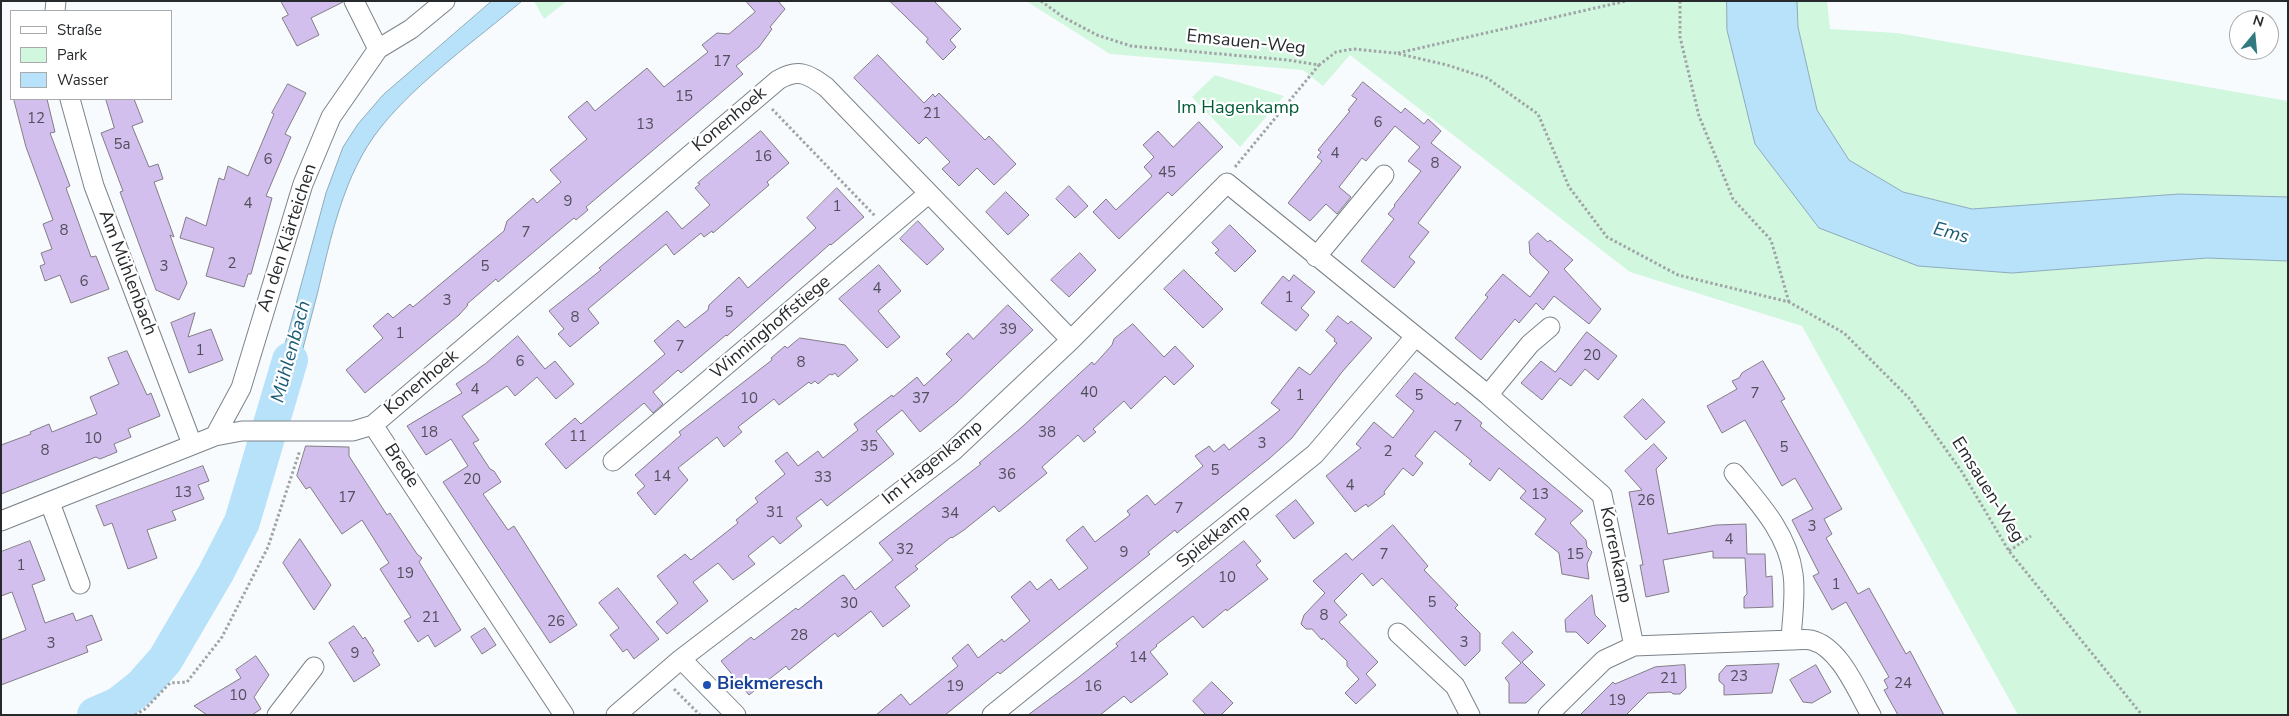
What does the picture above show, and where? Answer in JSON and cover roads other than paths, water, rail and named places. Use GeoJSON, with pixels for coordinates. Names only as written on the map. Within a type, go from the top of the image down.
{"type":"FeatureCollection","features":[{"type":"Feature","properties":{"kind":"street"},"geometry":{"type":"LineString","coordinates":[[354,1],[378,49]]}},
{"type":"Feature","properties":{"kind":"street","name":"An den Klärteichen"},"geometry":{"type":"LineString","coordinates":[[216,436],[241,388],[303,184],[331,117],[378,49],[410,29],[445,1]]}},
{"type":"Feature","properties":{"kind":"street","name":"Konenhoek"},"geometry":{"type":"LineString","coordinates":[[373,425],[759,96],[778,80],[791,73],[809,74],[826,87],[1072,340]]}},
{"type":"Feature","properties":{"kind":"street","name":"Am Mühlenbach"},"geometry":{"type":"LineString","coordinates":[[70,100],[94,186],[192,444]]}},
{"type":"Feature","properties":{"kind":"street"},"geometry":{"type":"LineString","coordinates":[[1316,257],[1384,175]]}},
{"type":"Feature","properties":{"kind":"street","name":"Korrenkamp"},"geometry":{"type":"LineString","coordinates":[[1227,184],[1488,395],[1602,495],[1634,646]]}},
{"type":"Feature","properties":{"kind":"street","name":"Im Hagenkamp"},"geometry":{"type":"LineString","coordinates":[[616,715],[681,659],[952,452],[1072,340],[1227,184]]}},
{"type":"Feature","properties":{"kind":"street","name":"Winninghoffstiege"},"geometry":{"type":"LineString","coordinates":[[613,461],[928,194]]}},
{"type":"Feature","properties":{"kind":"street"},"geometry":{"type":"LineString","coordinates":[[1488,395],[1530,344],[1550,326]]}},
{"type":"Feature","properties":{"kind":"street","name":"Spiekkamp"},"geometry":{"type":"LineString","coordinates":[[992,715],[1315,454],[1414,337]]}},
{"type":"Feature","properties":{"kind":"street","name":"Brede"},"geometry":{"type":"LineString","coordinates":[[1,521],[216,436],[242,431],[353,431],[373,425],[564,715]]}},
{"type":"Feature","properties":{"kind":"street"},"geometry":{"type":"LineString","coordinates":[[1734,473],[1766,512],[1783,540],[1793,574],[1791,640]]}},
{"type":"Feature","properties":{"kind":"street"},"geometry":{"type":"LineString","coordinates":[[50,503],[80,584]]}},
{"type":"Feature","properties":{"kind":"street"},"geometry":{"type":"LineString","coordinates":[[1398,633],[1456,686],[1470,715]]}},
{"type":"Feature","properties":{"kind":"street"},"geometry":{"type":"LineString","coordinates":[[1548,715],[1604,660],[1634,646],[1791,640],[1810,640],[1828,648],[1839,660],[1871,715]]}},
{"type":"Feature","properties":{"kind":"street"},"geometry":{"type":"LineString","coordinates":[[681,659],[736,715]]}},
{"type":"Feature","properties":{"kind":"street"},"geometry":{"type":"LineString","coordinates":[[277,715],[314,667]]}},
{"type":"Feature","properties":{"kind":"water"},"geometry":{"type":"Polygon","coordinates":[[[492,1],[522,1],[412,93],[381,127],[368,145],[348,186],[333,229],[287,409],[268,407],[326,193],[343,147],[358,124],[383,95],[492,1]]]}},
{"type":"Feature","properties":{"kind":"water","name":"Ems"},"geometry":{"type":"Polygon","coordinates":[[[1727,1],[1797,1],[1798,27],[1817,110],[1849,160],[1903,192],[1972,209],[2179,194],[2288,197],[2288,261],[2207,258],[2012,273],[1918,266],[1819,228],[1755,144],[1727,30],[1727,1]]]}},
{"type":"Feature","properties":{"kind":"waterway","name":"Mühlenbach"},"geometry":{"type":"LineString","coordinates":[[95,715],[118,705],[142,686],[165,660],[216,573],[242,522],[290,360]]}},
{"type":"Feature","properties":{"kind":"place","name":"Biekmeresch"},"geometry":{"type":"Point","coordinates":[707,685]}}]}
